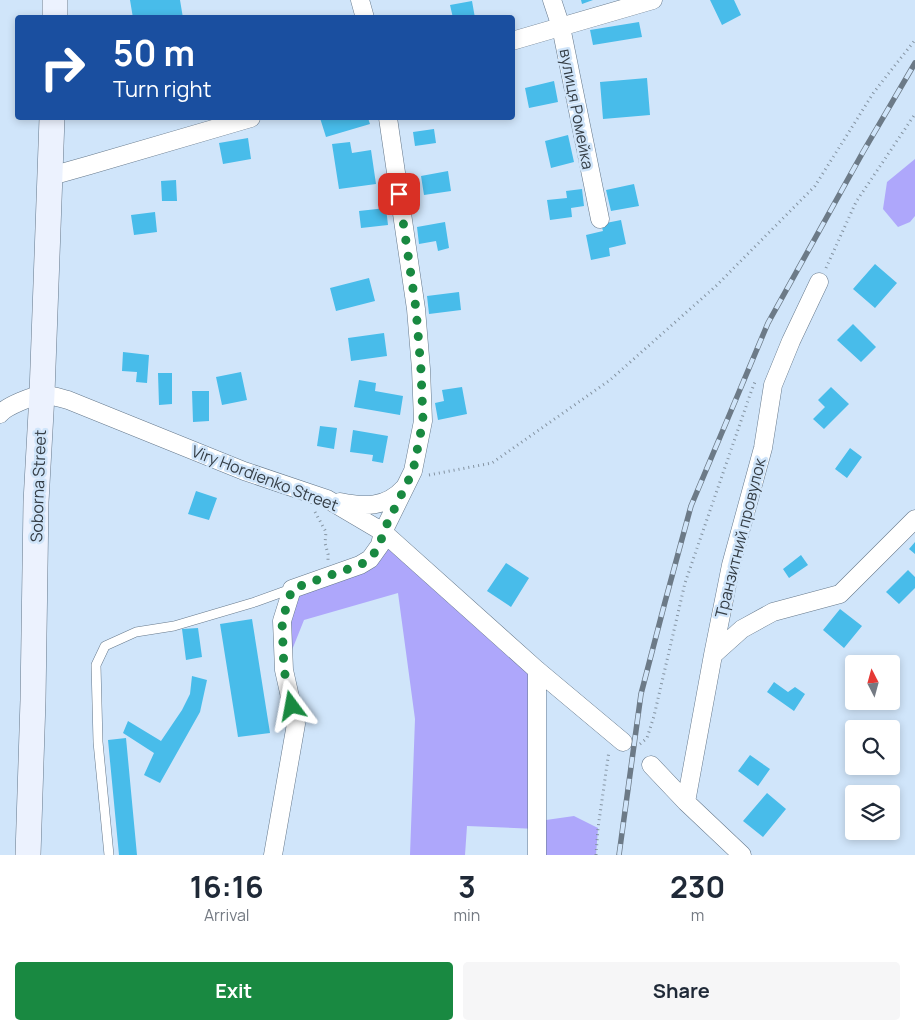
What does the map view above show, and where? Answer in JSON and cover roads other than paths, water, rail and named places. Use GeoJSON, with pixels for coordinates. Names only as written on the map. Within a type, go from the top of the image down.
{"type":"FeatureCollection","features":[{"type":"Feature","properties":{"kind":"main road"},"geometry":{"type":"LineString","coordinates":[[55,0],[55,15]]}},
{"type":"Feature","properties":{"kind":"main road","name":"Soborna Street"},"geometry":{"type":"LineString","coordinates":[[28,855],[36,502],[52,120]]}},
{"type":"Feature","properties":{"kind":"street"},"geometry":{"type":"LineString","coordinates":[[360,0],[364,15]]}},
{"type":"Feature","properties":{"kind":"street","name":"вулиця Ромейка"},"geometry":{"type":"LineString","coordinates":[[552,0],[561,27],[600,219]]}},
{"type":"Feature","properties":{"kind":"street"},"geometry":{"type":"LineString","coordinates":[[515,40],[653,0]]}},
{"type":"Feature","properties":{"kind":"street"},"geometry":{"type":"LineString","coordinates":[[51,176],[244,120]]}},
{"type":"Feature","properties":{"kind":"street"},"geometry":{"type":"LineString","coordinates":[[273,855],[296,724],[284,670],[282,621],[292,589],[360,565],[370,559],[380,545],[383,532],[413,471],[423,421],[416,309],[388,120]]}},
{"type":"Feature","properties":{"kind":"street","name":"Транзитний провулок"},"geometry":{"type":"LineString","coordinates":[[686,802],[731,565],[763,448],[773,385],[822,273]]}},
{"type":"Feature","properties":{"kind":"street"},"geometry":{"type":"LineString","coordinates":[[0,414],[3,410],[16,403],[42,394]]}},
{"type":"Feature","properties":{"kind":"street","name":"Viry Hordienko Street"},"geometry":{"type":"LineString","coordinates":[[42,394],[68,400],[244,471],[327,499],[383,532],[537,670],[623,741]]}},
{"type":"Feature","properties":{"kind":"street"},"geometry":{"type":"LineString","coordinates":[[327,499],[353,505],[374,505],[387,501],[399,494],[407,483]]}},
{"type":"Feature","properties":{"kind":"street"},"geometry":{"type":"LineString","coordinates":[[713,655],[742,629],[773,612],[840,594],[915,519]]}},
{"type":"Feature","properties":{"kind":"street"},"geometry":{"type":"LineString","coordinates":[[537,670],[537,855]]}},
{"type":"Feature","properties":{"kind":"street"},"geometry":{"type":"LineString","coordinates":[[651,764],[686,802],[742,855]]}},
{"type":"Feature","properties":{"kind":"lane"},"geometry":{"type":"LineString","coordinates":[[109,855],[98,742],[96,665],[105,646],[136,632],[174,626],[292,589]]}},
{"type":"Feature","properties":{"kind":"railway"},"geometry":{"type":"LineString","coordinates":[[619,855],[641,694],[691,506],[768,323],[915,63]]}}]}
